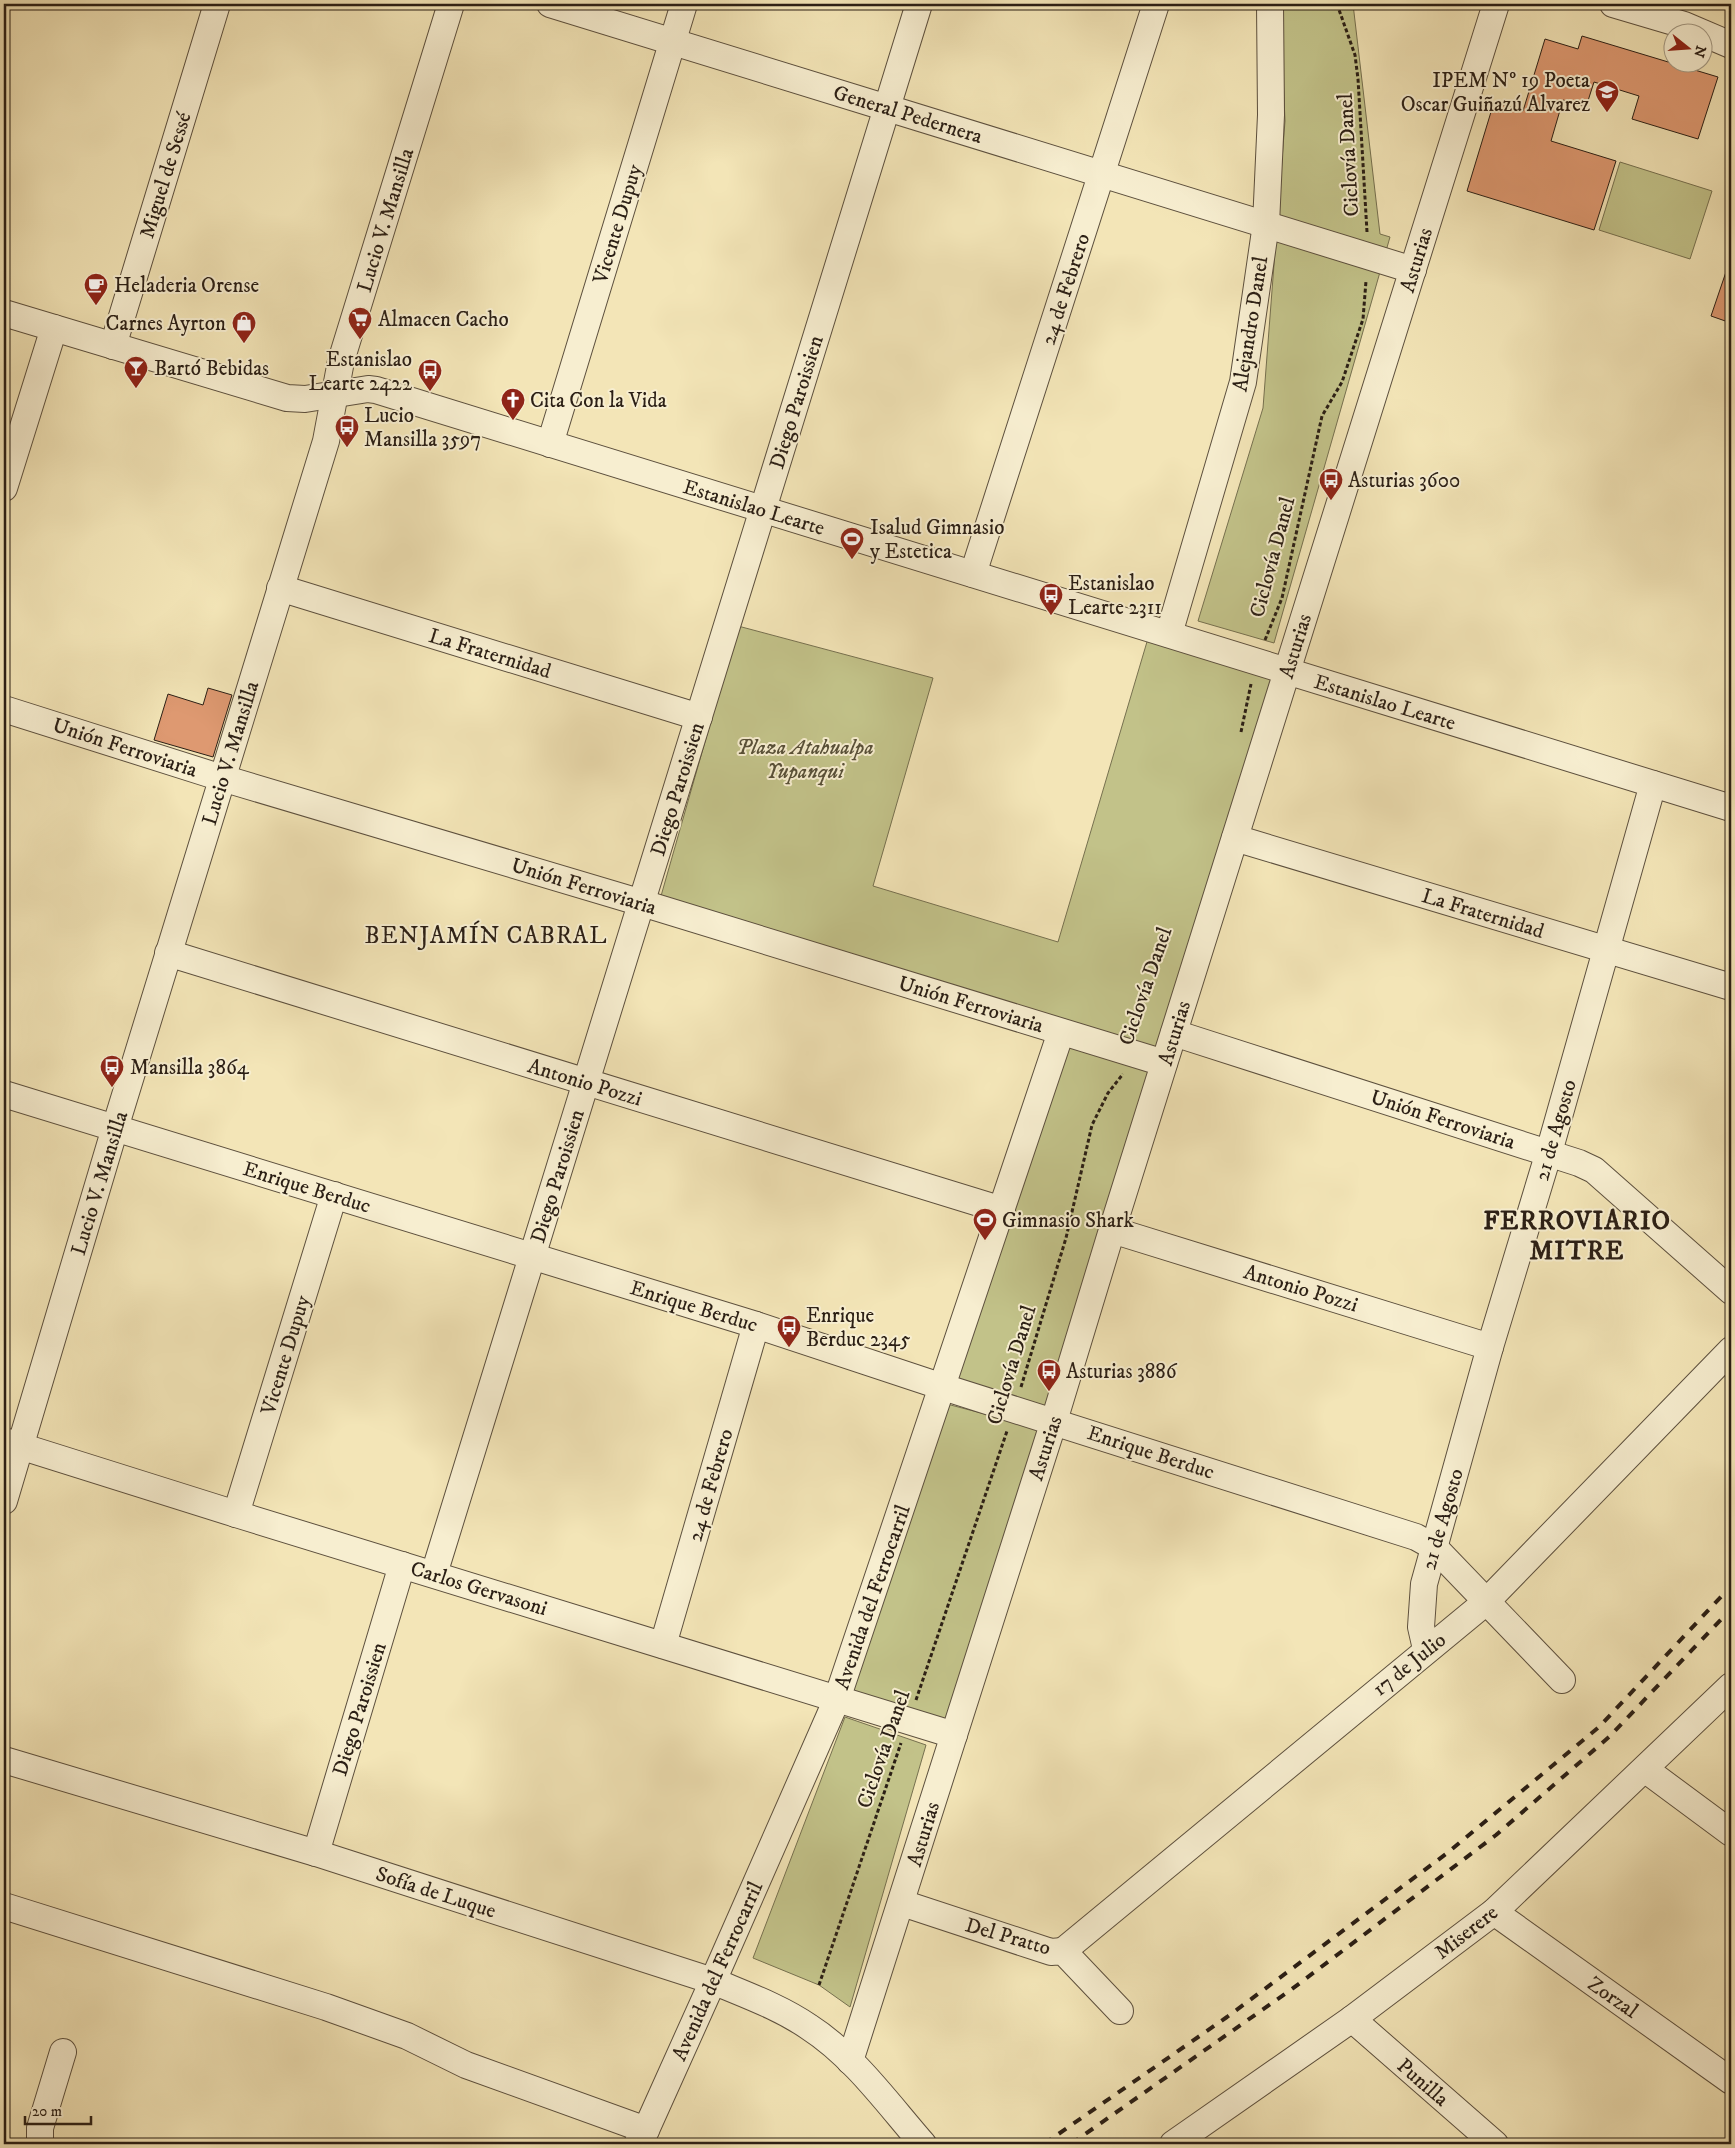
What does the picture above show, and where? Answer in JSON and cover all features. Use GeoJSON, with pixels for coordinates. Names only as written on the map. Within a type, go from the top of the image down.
{"type":"FeatureCollection","features":[{"type":"Feature","properties":{"kind":"street","name":"Miguel de Sessé"},"geometry":{"type":"LineString","coordinates":[[113,346],[217,4]]}},
{"type":"Feature","properties":{"kind":"street","name":"Lucio V. Mansilla"},"geometry":{"type":"LineString","coordinates":[[4,1500],[12,1443],[115,1128],[326,441],[341,361],[451,4]]}},
{"type":"Feature","properties":{"kind":"street","name":"General Pedernera"},"geometry":{"type":"LineString","coordinates":[[550,4],[1413,270]]}},
{"type":"Feature","properties":{"kind":"street","name":"Vicente Dupuy"},"geometry":{"type":"LineString","coordinates":[[550,444],[684,4]]}},
{"type":"Feature","properties":{"kind":"street","name":"Diego Paroissien"},"geometry":{"type":"LineString","coordinates":[[434,1574],[919,4]]}},
{"type":"Feature","properties":{"kind":"street","name":"24 de Febrero"},"geometry":{"type":"LineString","coordinates":[[973,574],[1156,4]]}},
{"type":"Feature","properties":{"kind":"street","name":"Alejandro Danel"},"geometry":{"type":"LineString","coordinates":[[1169,634],[1243,382],[1266,224],[1271,115],[1270,4]]}},
{"type":"Feature","properties":{"kind":"street","name":"Asturias"},"geometry":{"type":"LineString","coordinates":[[850,2062],[1054,1421],[1164,1063],[1496,4]]}},
{"type":"Feature","properties":{"kind":"street"},"geometry":{"type":"LineString","coordinates":[[1613,4],[1684,25],[1731,45]]}},
{"type":"Feature","properties":{"kind":"street","name":"Estanislao Learte"},"geometry":{"type":"LineString","coordinates":[[4,312],[287,398],[305,399],[368,388],[376,390],[1731,808]]}},
{"type":"Feature","properties":{"kind":"street"},"geometry":{"type":"LineString","coordinates":[[4,488],[54,328]]}},
{"type":"Feature","properties":{"kind":"street","name":"La Fraternidad"},"geometry":{"type":"LineString","coordinates":[[280,588],[699,718]]}},
{"type":"Feature","properties":{"kind":"street","name":"Unión Ferroviaria"},"geometry":{"type":"LineString","coordinates":[[4,709],[222,778],[642,903],[1164,1063]]}},
{"type":"Feature","properties":{"kind":"street","name":"21 de Agosto"},"geometry":{"type":"LineString","coordinates":[[1426,1649],[1421,1627],[1424,1584],[1490,1347],[1549,1152],[1653,784]]}},
{"type":"Feature","properties":{"kind":"street","name":"La Fraternidad"},"geometry":{"type":"LineString","coordinates":[[1235,838],[1731,986]]}},
{"type":"Feature","properties":{"kind":"street","name":"Antonio Pozzi"},"geometry":{"type":"LineString","coordinates":[[168,953],[1002,1210]]}},
{"type":"Feature","properties":{"kind":"street","name":"Avenida del Ferrocarril"},"geometry":{"type":"LineString","coordinates":[[641,2137],[714,1981],[837,1699],[1062,1032]]}},
{"type":"Feature","properties":{"kind":"street","name":"Unión Ferroviaria"},"geometry":{"type":"LineString","coordinates":[[1174,1033],[1549,1152],[1594,1170],[1731,1291]]}},
{"type":"Feature","properties":{"kind":"street","name":"Enrique Berduc"},"geometry":{"type":"LineString","coordinates":[[4,1094],[756,1325],[942,1387],[1416,1537],[1434,1547],[1562,1680]]}},
{"type":"Feature","properties":{"kind":"street","name":"Vicente Dupuy"},"geometry":{"type":"LineString","coordinates":[[236,1514],[334,1195]]}},
{"type":"Feature","properties":{"kind":"street","name":"Antonio Pozzi"},"geometry":{"type":"LineString","coordinates":[[1112,1230],[1490,1347]]}},
{"type":"Feature","properties":{"kind":"street","name":"24 de Febrero"},"geometry":{"type":"LineString","coordinates":[[663,1645],[756,1325]]}},
{"type":"Feature","properties":{"kind":"street","name":"17 de Julio"},"geometry":{"type":"LineString","coordinates":[[1063,1951],[1426,1649],[1486,1602],[1731,1350]]}},
{"type":"Feature","properties":{"kind":"street","name":"Carlos Gervasoni"},"geometry":{"type":"LineString","coordinates":[[12,1443],[954,1735]]}},
{"type":"Feature","properties":{"kind":"street","name":"Diego Paroissien"},"geometry":{"type":"LineString","coordinates":[[316,1853],[402,1565]]}},
{"type":"Feature","properties":{"kind":"street","name":"Miserere"},"geometry":{"type":"LineString","coordinates":[[1191,2140],[1494,1912],[1646,1770],[1731,1686]]}},
{"type":"Feature","properties":{"kind":"street","name":"Sofía de Luque"},"geometry":{"type":"LineString","coordinates":[[4,1760],[316,1853],[714,1981],[776,2007],[830,2042],[922,2144]]}},
{"type":"Feature","properties":{"kind":"street"},"geometry":{"type":"LineString","coordinates":[[1646,1770],[1731,1833]]}},
{"type":"Feature","properties":{"kind":"street","name":"Del Pratto"},"geometry":{"type":"LineString","coordinates":[[902,1903],[1051,1952],[1063,1951],[1120,2011]]}},
{"type":"Feature","properties":{"kind":"street"},"geometry":{"type":"LineString","coordinates":[[4,1906],[326,2007],[389,2029],[466,2065],[641,2137]]}},
{"type":"Feature","properties":{"kind":"street","name":"Zorzal"},"geometry":{"type":"LineString","coordinates":[[1494,1912],[1731,2081]]}},
{"type":"Feature","properties":{"kind":"street","name":"Punilla"},"geometry":{"type":"LineString","coordinates":[[1352,2019],[1495,2144]]}},
{"type":"Feature","properties":{"kind":"street"},"geometry":{"type":"LineString","coordinates":[[40,2144],[40,2128],[63,2052]]}},
{"type":"Feature","properties":{"kind":"path","name":"Ciclovía Danel"},"geometry":{"type":"LineString","coordinates":[[1240,734],[1256,661],[1282,598],[1322,416],[1342,382],[1363,319],[1368,256],[1358,79],[1355,55],[1337,4]]}},
{"type":"Feature","properties":{"kind":"path","name":"Ciclovía Danel"},"geometry":{"type":"LineString","coordinates":[[819,1985],[1014,1409],[1066,1238],[1092,1125],[1108,1093],[1138,1055]]}},
{"type":"Feature","properties":{"kind":"green space"},"geometry":{"type":"Polygon","coordinates":[[[1280,4],[1353,4],[1380,234],[1390,237],[1274,643],[1198,621],[1263,408],[1285,121],[1280,4]]]}},
{"type":"Feature","properties":{"kind":"green space"},"geometry":{"type":"Polygon","coordinates":[[[1620,162],[1712,191],[1690,259],[1599,230],[1620,162]]]}},
{"type":"Feature","properties":{"kind":"green space","name":"Plaza Atahualpa Yupanqui"},"geometry":{"type":"Polygon","coordinates":[[[738,626],[933,678],[873,886],[1058,942],[1149,635],[1281,675],[1161,1058],[659,903],[738,626]]]}},
{"type":"Feature","properties":{"kind":"green space"},"geometry":{"type":"Polygon","coordinates":[[[1064,1038],[1156,1067],[1049,1407],[951,1378],[1064,1038]]]}},
{"type":"Feature","properties":{"kind":"green space"},"geometry":{"type":"Polygon","coordinates":[[[943,1403],[1042,1429],[949,1724],[845,1693],[943,1403]]]}},
{"type":"Feature","properties":{"kind":"green space"},"geometry":{"type":"Polygon","coordinates":[[[845,1717],[926,1745],[850,2007],[819,1985],[753,1958],[845,1717]]]}},
{"type":"Feature","properties":{"kind":"building"},"geometry":{"type":"Polygon","coordinates":[[[1582,36],[1662,60],[1662,72],[1701,72],[1718,77],[1698,139],[1632,119],[1639,96],[1594,82],[1586,107],[1563,100],[1551,141],[1616,161],[1594,230],[1467,191],[1494,102],[1523,111],[1545,39],[1578,49],[1582,36]]]}},
{"type":"Feature","properties":{"kind":"building"},"geometry":{"type":"Polygon","coordinates":[[[1728,266],[1731,266],[1731,323],[1711,316],[1728,266]]]}},
{"type":"Feature","properties":{"kind":"building"},"geometry":{"type":"Polygon","coordinates":[[[208,688],[232,695],[213,757],[154,740],[168,694],[203,705],[208,688]]]}},
{"type":"Feature","properties":{"kind":"railway"},"geometry":{"type":"LineString","coordinates":[[1044,2144],[1227,2017],[1446,1854],[1599,1727],[1731,1586]]}},
{"type":"Feature","properties":{"kind":"railway"},"geometry":{"type":"LineString","coordinates":[[1071,2144],[1292,1989],[1496,1835],[1609,1737],[1731,1609]]}},
{"type":"Feature","properties":{"kind":"place","name":"IPEM Nº 19 Poeta Oscar Guiñazú Alvarez"},"geometry":{"type":"Point","coordinates":[1607,113]}},
{"type":"Feature","properties":{"kind":"place","name":"Heladeria Orense"},"geometry":{"type":"Point","coordinates":[96,306]}},
{"type":"Feature","properties":{"kind":"place","name":"Almacen Cacho"},"geometry":{"type":"Point","coordinates":[360,340]}},
{"type":"Feature","properties":{"kind":"place","name":"Carnes Ayrton"},"geometry":{"type":"Point","coordinates":[244,344]}},
{"type":"Feature","properties":{"kind":"place","name":"Bartó Bebidas"},"geometry":{"type":"Point","coordinates":[136,389]}},
{"type":"Feature","properties":{"kind":"place","name":"Estanislao Learte 2422"},"geometry":{"type":"Point","coordinates":[430,392]}},
{"type":"Feature","properties":{"kind":"place","name":"Cita Con la Vida"},"geometry":{"type":"Point","coordinates":[513,421]}},
{"type":"Feature","properties":{"kind":"place","name":"Lucio Mansilla 3597"},"geometry":{"type":"Point","coordinates":[347,448]}},
{"type":"Feature","properties":{"kind":"place","name":"Asturias 3600"},"geometry":{"type":"Point","coordinates":[1331,501]}},
{"type":"Feature","properties":{"kind":"place","name":"Isalud Gimnasio y Estetica"},"geometry":{"type":"Point","coordinates":[852,560]}},
{"type":"Feature","properties":{"kind":"place","name":"Estanislao Learte 2311"},"geometry":{"type":"Point","coordinates":[1051,616]}},
{"type":"Feature","properties":{"kind":"place","name":"Mansilla 3864"},"geometry":{"type":"Point","coordinates":[112,1088]}},
{"type":"Feature","properties":{"kind":"place","name":"Gimnasio Shark"},"geometry":{"type":"Point","coordinates":[985,1241]}},
{"type":"Feature","properties":{"kind":"place","name":"Enrique Berduc 2345"},"geometry":{"type":"Point","coordinates":[789,1348]}},
{"type":"Feature","properties":{"kind":"place","name":"Asturias 3886"},"geometry":{"type":"Point","coordinates":[1049,1392]}},
{"type":"Feature","properties":{"kind":"district","name":"BENJAMÍN CABRAL"},"geometry":{"type":"Point","coordinates":[486,935]}},
{"type":"Feature","properties":{"kind":"district","name":"FERROVIARIO MITRE"},"geometry":{"type":"Point","coordinates":[1577,1235]}}]}
